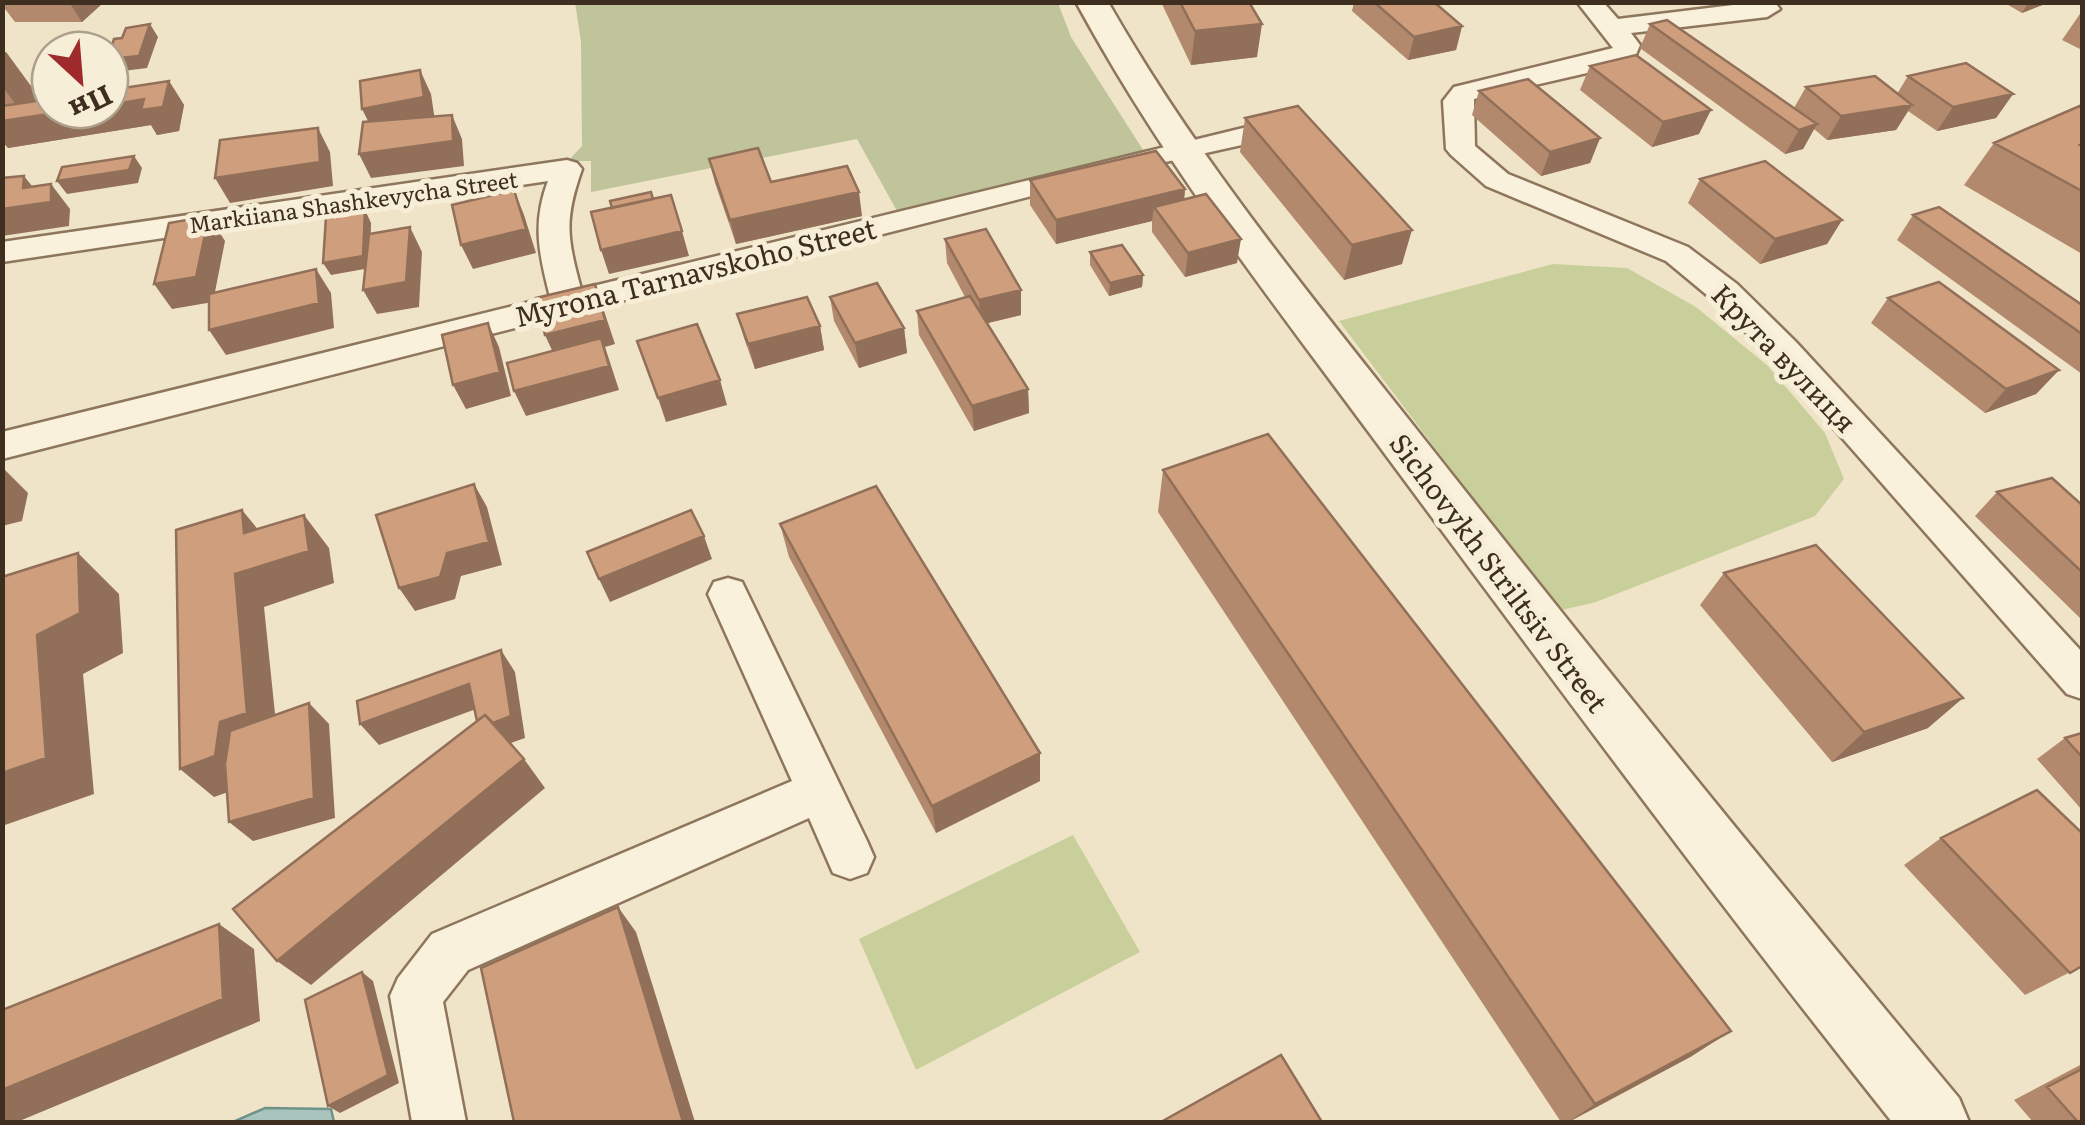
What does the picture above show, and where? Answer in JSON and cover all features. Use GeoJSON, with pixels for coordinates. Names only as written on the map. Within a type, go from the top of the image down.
{"type":"FeatureCollection","features":[{"type":"Feature","properties":{"kind":"street","name":"Sichovykh Striltsiv Street"},"geometry":{"type":"LineString","coordinates":[[1092,2],[1120,56],[1181,150],[1537,623],[1935,1122]]}},
{"type":"Feature","properties":{"kind":"street"},"geometry":{"type":"LineString","coordinates":[[1588,2],[1612,28],[1772,12]]}},
{"type":"Feature","properties":{"kind":"street","name":"Крута вулиця"},"geometry":{"type":"LineString","coordinates":[[1612,28],[1626,46],[1617,58],[1464,92],[1457,102],[1461,149],[1497,180],[1677,254],[1725,292],[1819,388],[2082,680]]}},
{"type":"Feature","properties":{"kind":"street","name":"Myrona Tarnavskoho Street"},"geometry":{"type":"LineString","coordinates":[[2,446],[1272,130]]}},
{"type":"Feature","properties":{"kind":"street","name":"Markiiana Shashkevycha Street"},"geometry":{"type":"LineString","coordinates":[[2,252],[567,169],[552,210],[556,256],[568,303]]}},
{"type":"Feature","properties":{"kind":"street"},"geometry":{"type":"LineString","coordinates":[[728,594],[850,857]]}},
{"type":"Feature","properties":{"kind":"street"},"geometry":{"type":"LineString","coordinates":[[440,1122],[416,996],[450,952],[820,791]]}},
{"type":"Feature","properties":{"kind":"green space"},"geometry":{"type":"Polygon","coordinates":[[[575,2],[1058,3],[1071,37],[1145,153],[897,211],[857,139],[591,192],[591,161],[568,161],[582,146],[581,42],[575,2]]]}},
{"type":"Feature","properties":{"kind":"green space"},"geometry":{"type":"Polygon","coordinates":[[[1553,264],[1627,268],[1696,307],[1768,366],[1825,433],[1844,479],[1815,516],[1596,602],[1558,611],[1339,321],[1553,264]]]}},
{"type":"Feature","properties":{"kind":"green space"},"geometry":{"type":"Polygon","coordinates":[[[1073,835],[1140,952],[916,1070],[859,939],[1073,835]]]}},
{"type":"Feature","properties":{"kind":"water"},"geometry":{"type":"Polygon","coordinates":[[[265,1108],[331,1109],[334,1122],[233,1122],[265,1108]]]}},
{"type":"Feature","properties":{"kind":"building"},"geometry":{"type":"Polygon","coordinates":[[[1180,2],[1249,2],[1262,24],[1195,31],[1180,2]]]}},
{"type":"Feature","properties":{"kind":"building"},"geometry":{"type":"Polygon","coordinates":[[[1374,2],[1434,2],[1462,26],[1414,37],[1374,2]]]}},
{"type":"Feature","properties":{"kind":"building"},"geometry":{"type":"Polygon","coordinates":[[[1667,20],[1817,124],[1799,130],[1650,24],[1667,20]]]}},
{"type":"Feature","properties":{"kind":"building"},"geometry":{"type":"Polygon","coordinates":[[[150,24],[139,56],[130,57],[130,30],[126,28],[150,24]]]}},
{"type":"Feature","properties":{"kind":"building"},"geometry":{"type":"Polygon","coordinates":[[[1636,55],[1711,110],[1663,122],[1590,66],[1636,55]]]}},
{"type":"Feature","properties":{"kind":"building"},"geometry":{"type":"Polygon","coordinates":[[[1966,63],[2013,94],[1953,107],[1908,76],[1966,63]]]}},
{"type":"Feature","properties":{"kind":"building"},"geometry":{"type":"Polygon","coordinates":[[[420,70],[424,97],[362,109],[360,81],[420,70]]]}},
{"type":"Feature","properties":{"kind":"building"},"geometry":{"type":"Polygon","coordinates":[[[1875,76],[1912,105],[1841,116],[1806,87],[1875,76]]]}},
{"type":"Feature","properties":{"kind":"building"},"geometry":{"type":"Polygon","coordinates":[[[1528,79],[1600,138],[1550,152],[1479,91],[1528,79]]]}},
{"type":"Feature","properties":{"kind":"building"},"geometry":{"type":"Polygon","coordinates":[[[169,81],[163,107],[141,110],[144,99],[130,101],[130,87],[169,81]]]}},
{"type":"Feature","properties":{"kind":"building"},"geometry":{"type":"Polygon","coordinates":[[[30,102],[30,117],[2,121],[2,106],[30,102]]]}},
{"type":"Feature","properties":{"kind":"building"},"geometry":{"type":"Polygon","coordinates":[[[2082,105],[2082,191],[1994,143],[2082,105]]]}},
{"type":"Feature","properties":{"kind":"building"},"geometry":{"type":"Polygon","coordinates":[[[1298,106],[1412,230],[1352,245],[1245,118],[1298,106]]]}},
{"type":"Feature","properties":{"kind":"building"},"geometry":{"type":"Polygon","coordinates":[[[452,115],[453,141],[359,154],[363,122],[452,115]]]}},
{"type":"Feature","properties":{"kind":"building"},"geometry":{"type":"Polygon","coordinates":[[[318,128],[320,162],[215,178],[220,140],[318,128]]]}},
{"type":"Feature","properties":{"kind":"building"},"geometry":{"type":"Polygon","coordinates":[[[758,148],[771,182],[847,166],[859,192],[730,220],[709,159],[758,148]]]}},
{"type":"Feature","properties":{"kind":"building"},"geometry":{"type":"Polygon","coordinates":[[[1156,151],[1185,189],[1056,220],[1030,180],[1156,151]]]}},
{"type":"Feature","properties":{"kind":"building"},"geometry":{"type":"Polygon","coordinates":[[[134,156],[129,170],[57,181],[62,167],[134,156]]]}},
{"type":"Feature","properties":{"kind":"building"},"geometry":{"type":"Polygon","coordinates":[[[1765,161],[1842,220],[1775,239],[1700,179],[1765,161]]]}},
{"type":"Feature","properties":{"kind":"building"},"geometry":{"type":"Polygon","coordinates":[[[24,176],[23,188],[51,184],[51,202],[2,209],[2,178],[24,176]]]}},
{"type":"Feature","properties":{"kind":"building"},"geometry":{"type":"Polygon","coordinates":[[[514,190],[526,229],[461,245],[452,205],[514,190]]]}},
{"type":"Feature","properties":{"kind":"building"},"geometry":{"type":"Polygon","coordinates":[[[651,192],[653,199],[612,208],[610,201],[651,192]]]}},
{"type":"Feature","properties":{"kind":"building"},"geometry":{"type":"Polygon","coordinates":[[[1206,194],[1241,239],[1188,253],[1154,207],[1206,194]]]}},
{"type":"Feature","properties":{"kind":"building"},"geometry":{"type":"Polygon","coordinates":[[[671,195],[682,231],[601,250],[591,212],[671,195]]]}},
{"type":"Feature","properties":{"kind":"building"},"geometry":{"type":"Polygon","coordinates":[[[1939,207],[2082,305],[2082,334],[1913,215],[1939,207]]]}},
{"type":"Feature","properties":{"kind":"building"},"geometry":{"type":"Polygon","coordinates":[[[365,210],[363,256],[323,263],[326,217],[365,210]]]}},
{"type":"Feature","properties":{"kind":"building"},"geometry":{"type":"Polygon","coordinates":[[[209,216],[196,277],[154,284],[169,223],[209,216]]]}},
{"type":"Feature","properties":{"kind":"building"},"geometry":{"type":"Polygon","coordinates":[[[410,227],[406,282],[363,290],[369,234],[410,227]]]}},
{"type":"Feature","properties":{"kind":"building"},"geometry":{"type":"Polygon","coordinates":[[[986,229],[1021,290],[979,300],[945,239],[986,229]]]}},
{"type":"Feature","properties":{"kind":"building"},"geometry":{"type":"Polygon","coordinates":[[[1122,245],[1143,275],[1110,283],[1090,252],[1122,245]]]}},
{"type":"Feature","properties":{"kind":"building"},"geometry":{"type":"Polygon","coordinates":[[[316,269],[319,303],[209,330],[209,294],[316,269]]]}},
{"type":"Feature","properties":{"kind":"building"},"geometry":{"type":"Polygon","coordinates":[[[1939,282],[2059,370],[2006,389],[1888,298],[1939,282]]]}},
{"type":"Feature","properties":{"kind":"building"},"geometry":{"type":"Polygon","coordinates":[[[877,283],[904,328],[855,343],[830,297],[877,283]]]}},
{"type":"Feature","properties":{"kind":"building"},"geometry":{"type":"Polygon","coordinates":[[[595,284],[605,320],[545,335],[536,298],[595,284]]]}},
{"type":"Feature","properties":{"kind":"building"},"geometry":{"type":"Polygon","coordinates":[[[970,296],[1028,389],[972,406],[917,311],[970,296]]]}},
{"type":"Feature","properties":{"kind":"building"},"geometry":{"type":"Polygon","coordinates":[[[807,297],[820,326],[748,344],[737,314],[807,297]]]}},
{"type":"Feature","properties":{"kind":"building"},"geometry":{"type":"Polygon","coordinates":[[[488,323],[500,372],[453,385],[442,335],[488,323]]]}},
{"type":"Feature","properties":{"kind":"building"},"geometry":{"type":"Polygon","coordinates":[[[697,324],[720,380],[658,398],[637,341],[697,324]]]}},
{"type":"Feature","properties":{"kind":"building"},"geometry":{"type":"Polygon","coordinates":[[[601,338],[609,366],[514,391],[507,363],[601,338]]]}},
{"type":"Feature","properties":{"kind":"building"},"geometry":{"type":"Polygon","coordinates":[[[1268,434],[1731,1031],[1595,1104],[1163,470],[1268,434]]]}},
{"type":"Feature","properties":{"kind":"building"},"geometry":{"type":"Polygon","coordinates":[[[2052,478],[2082,505],[2082,572],[1997,492],[2052,478]]]}},
{"type":"Feature","properties":{"kind":"building"},"geometry":{"type":"Polygon","coordinates":[[[474,484],[489,542],[447,553],[440,577],[399,588],[376,515],[474,484]]]}},
{"type":"Feature","properties":{"kind":"building"},"geometry":{"type":"Polygon","coordinates":[[[876,486],[1040,753],[932,806],[780,524],[876,486]]]}},
{"type":"Feature","properties":{"kind":"building"},"geometry":{"type":"Polygon","coordinates":[[[242,510],[244,533],[304,515],[309,551],[235,574],[247,713],[220,722],[215,756],[180,769],[176,530],[242,510]]]}},
{"type":"Feature","properties":{"kind":"building"},"geometry":{"type":"Polygon","coordinates":[[[691,510],[704,536],[599,579],[587,552],[691,510]]]}},
{"type":"Feature","properties":{"kind":"building"},"geometry":{"type":"Polygon","coordinates":[[[1816,545],[1963,698],[1864,732],[1724,573],[1816,545]]]}},
{"type":"Feature","properties":{"kind":"building"},"geometry":{"type":"Polygon","coordinates":[[[78,553],[80,613],[37,635],[46,758],[2,773],[2,577],[78,553]]]}},
{"type":"Feature","properties":{"kind":"building"},"geometry":{"type":"Polygon","coordinates":[[[501,650],[511,716],[493,723],[485,715],[477,721],[469,684],[360,724],[357,701],[501,650]]]}},
{"type":"Feature","properties":{"kind":"building"},"geometry":{"type":"Polygon","coordinates":[[[309,703],[314,798],[229,822],[225,764],[230,731],[309,703]]]}},
{"type":"Feature","properties":{"kind":"building"},"geometry":{"type":"Polygon","coordinates":[[[485,715],[524,759],[277,961],[233,909],[485,715]]]}},
{"type":"Feature","properties":{"kind":"building"},"geometry":{"type":"Polygon","coordinates":[[[2082,733],[2082,757],[2065,738],[2082,733]]]}},
{"type":"Feature","properties":{"kind":"building"},"geometry":{"type":"Polygon","coordinates":[[[2037,790],[2082,833],[2082,966],[2070,973],[1941,838],[2037,790]]]}},
{"type":"Feature","properties":{"kind":"building"},"geometry":{"type":"Polygon","coordinates":[[[618,907],[683,1122],[514,1122],[481,968],[618,907]]]}},
{"type":"Feature","properties":{"kind":"building"},"geometry":{"type":"Polygon","coordinates":[[[219,924],[223,999],[2,1090],[2,1010],[219,924]]]}},
{"type":"Feature","properties":{"kind":"building"},"geometry":{"type":"Polygon","coordinates":[[[362,972],[388,1075],[328,1106],[305,1000],[362,972]]]}},
{"type":"Feature","properties":{"kind":"building"},"geometry":{"type":"Polygon","coordinates":[[[1281,1055],[1322,1122],[1161,1122],[1281,1055]]]}},
{"type":"Feature","properties":{"kind":"building"},"geometry":{"type":"Polygon","coordinates":[[[2082,1069],[2082,1122],[2078,1122],[2047,1087],[2082,1069]]]}}]}
